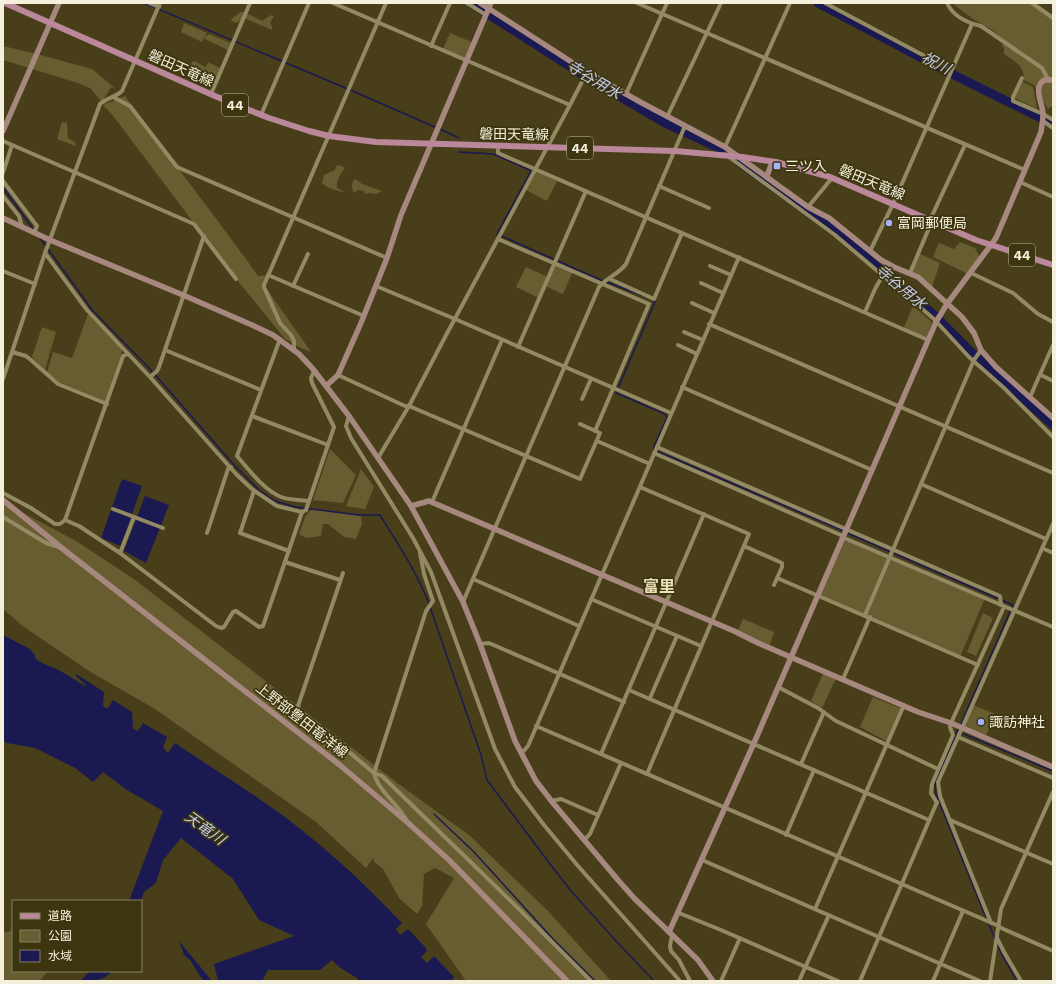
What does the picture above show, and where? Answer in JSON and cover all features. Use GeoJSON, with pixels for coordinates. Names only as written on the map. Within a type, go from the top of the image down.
{"type":"FeatureCollection","features":[{"type":"Feature","properties":{"kind":"main road","name":"磐田天竜線"},"geometry":{"type":"LineString","coordinates":[[5,3],[260,115],[305,130],[329,136],[376,142],[675,150],[776,162],[832,178],[991,246],[1053,265]]}},
{"type":"Feature","properties":{"kind":"street"},"geometry":{"type":"LineString","coordinates":[[3,131],[59,3]]}},
{"type":"Feature","properties":{"kind":"street"},"geometry":{"type":"LineString","coordinates":[[3,379],[34,284],[100,104],[105,99],[118,95],[122,91],[159,5],[149,3]]}},
{"type":"Feature","properties":{"kind":"street"},"geometry":{"type":"LineString","coordinates":[[211,94],[250,3]]}},
{"type":"Feature","properties":{"kind":"street"},"geometry":{"type":"LineString","coordinates":[[260,115],[309,3]]}},
{"type":"Feature","properties":{"kind":"street"},"geometry":{"type":"LineString","coordinates":[[333,3],[570,105]]}},
{"type":"Feature","properties":{"kind":"street"},"geometry":{"type":"LineString","coordinates":[[294,350],[294,341],[291,335],[280,323],[264,287],[386,3]]}},
{"type":"Feature","properties":{"kind":"street"},"geometry":{"type":"LineString","coordinates":[[430,46],[450,3]]}},
{"type":"Feature","properties":{"kind":"street"},"geometry":{"type":"LineString","coordinates":[[467,3],[486,15]]}},
{"type":"Feature","properties":{"kind":"street"},"geometry":{"type":"LineString","coordinates":[[480,3],[490,6],[587,72],[742,157],[808,207],[829,218],[870,251],[889,264],[918,277],[962,317],[971,329],[977,356],[1053,437]]}},
{"type":"Feature","properties":{"kind":"street"},"geometry":{"type":"LineString","coordinates":[[637,3],[1025,170]]}},
{"type":"Feature","properties":{"kind":"street"},"geometry":{"type":"LineString","coordinates":[[626,94],[667,3]]}},
{"type":"Feature","properties":{"kind":"street"},"geometry":{"type":"LineString","coordinates":[[667,117],[721,3]]}},
{"type":"Feature","properties":{"kind":"street"},"geometry":{"type":"LineString","coordinates":[[725,147],[790,3]]}},
{"type":"Feature","properties":{"kind":"street"},"geometry":{"type":"LineString","coordinates":[[825,3],[950,70]]}},
{"type":"Feature","properties":{"kind":"street"},"geometry":{"type":"LineString","coordinates":[[690,981],[670,946],[671,934],[679,913],[936,322],[947,304],[996,238],[1039,138],[1043,118],[1038,90],[1041,82],[1050,80],[1042,68],[981,26],[972,24],[953,12],[947,3]]}},
{"type":"Feature","properties":{"kind":"street"},"geometry":{"type":"LineString","coordinates":[[1032,3],[1053,18]]}},
{"type":"Feature","properties":{"kind":"street"},"geometry":{"type":"LineString","coordinates":[[326,386],[338,375],[364,316],[387,258],[401,215],[490,6]]}},
{"type":"Feature","properties":{"kind":"street"},"geometry":{"type":"LineString","coordinates":[[870,251],[893,204],[950,70],[972,24]]}},
{"type":"Feature","properties":{"kind":"street"},"geometry":{"type":"LineString","coordinates":[[378,458],[409,406],[587,72]]}},
{"type":"Feature","properties":{"kind":"street"},"geometry":{"type":"LineString","coordinates":[[1022,78],[1013,97],[1013,101],[1043,118],[1053,128]]}},
{"type":"Feature","properties":{"kind":"street"},"geometry":{"type":"LineString","coordinates":[[113,97],[130,106],[177,167],[387,258]]}},
{"type":"Feature","properties":{"kind":"street"},"geometry":{"type":"LineString","coordinates":[[1043,118],[1053,120]]}},
{"type":"Feature","properties":{"kind":"street"},"geometry":{"type":"LineString","coordinates":[[463,602],[564,367],[602,284],[622,269],[626,264],[685,126]]}},
{"type":"Feature","properties":{"kind":"street"},"geometry":{"type":"LineString","coordinates":[[3,141],[194,224],[236,279]]}},
{"type":"Feature","properties":{"kind":"street"},"geometry":{"type":"LineString","coordinates":[[3,173],[12,145]]}},
{"type":"Feature","properties":{"kind":"street"},"geometry":{"type":"LineString","coordinates":[[910,273],[931,220],[965,145]]}},
{"type":"Feature","properties":{"kind":"street"},"geometry":{"type":"LineString","coordinates":[[498,146],[498,153],[928,340]]}},
{"type":"Feature","properties":{"kind":"street"},"geometry":{"type":"LineString","coordinates":[[728,156],[835,235],[936,322],[969,357],[977,356],[996,368],[1053,418]]}},
{"type":"Feature","properties":{"kind":"street"},"geometry":{"type":"LineString","coordinates":[[767,176],[771,165],[776,162]]}},
{"type":"Feature","properties":{"kind":"street"},"geometry":{"type":"LineString","coordinates":[[808,207],[832,178]]}},
{"type":"Feature","properties":{"kind":"street"},"geometry":{"type":"LineString","coordinates":[[3,181],[37,226],[34,233]]}},
{"type":"Feature","properties":{"kind":"street"},"geometry":{"type":"LineString","coordinates":[[1020,182],[1053,197]]}},
{"type":"Feature","properties":{"kind":"street"},"geometry":{"type":"LineString","coordinates":[[659,186],[709,208]]}},
{"type":"Feature","properties":{"kind":"street"},"geometry":{"type":"LineString","coordinates":[[518,347],[586,191]]}},
{"type":"Feature","properties":{"kind":"street"},"geometry":{"type":"LineString","coordinates":[[3,196],[18,216],[22,227]]}},
{"type":"Feature","properties":{"kind":"street"},"geometry":{"type":"LineString","coordinates":[[3,218],[50,240],[252,325],[280,339],[294,350],[314,371],[349,416],[411,506],[463,602],[480,644],[515,741],[536,782],[634,898],[698,960],[713,981]]}},
{"type":"Feature","properties":{"kind":"street"},"geometry":{"type":"LineString","coordinates":[[610,279],[654,299],[682,232]]}},
{"type":"Feature","properties":{"kind":"street"},"geometry":{"type":"LineString","coordinates":[[150,376],[157,370],[165,350],[204,236]]}},
{"type":"Feature","properties":{"kind":"street"},"geometry":{"type":"LineString","coordinates":[[498,239],[649,304],[595,431]]}},
{"type":"Feature","properties":{"kind":"street"},"geometry":{"type":"LineString","coordinates":[[45,253],[86,310],[150,376],[254,491],[277,506],[302,512]]}},
{"type":"Feature","properties":{"kind":"street"},"geometry":{"type":"LineString","coordinates":[[293,286],[308,254]]}},
{"type":"Feature","properties":{"kind":"street"},"geometry":{"type":"LineString","coordinates":[[521,754],[528,746],[739,257]]}},
{"type":"Feature","properties":{"kind":"street"},"geometry":{"type":"LineString","coordinates":[[865,312],[875,288],[889,264]]}},
{"type":"Feature","properties":{"kind":"street"},"geometry":{"type":"LineString","coordinates":[[710,266],[731,275]]}},
{"type":"Feature","properties":{"kind":"street"},"geometry":{"type":"LineString","coordinates":[[3,271],[34,284]]}},
{"type":"Feature","properties":{"kind":"street"},"geometry":{"type":"LineString","coordinates":[[971,273],[1013,293],[1038,314],[1053,322]]}},
{"type":"Feature","properties":{"kind":"street"},"geometry":{"type":"LineString","coordinates":[[268,276],[364,316]]}},
{"type":"Feature","properties":{"kind":"street"},"geometry":{"type":"LineString","coordinates":[[701,283],[723,292]]}},
{"type":"Feature","properties":{"kind":"street"},"geometry":{"type":"LineString","coordinates":[[376,286],[671,413]]}},
{"type":"Feature","properties":{"kind":"street"},"geometry":{"type":"LineString","coordinates":[[692,303],[714,313]]}},
{"type":"Feature","properties":{"kind":"street"},"geometry":{"type":"LineString","coordinates":[[710,324],[1053,473]]}},
{"type":"Feature","properties":{"kind":"street"},"geometry":{"type":"LineString","coordinates":[[684,332],[703,340]]}},
{"type":"Feature","properties":{"kind":"street"},"geometry":{"type":"LineString","coordinates":[[280,339],[237,456],[254,476],[273,492],[282,497],[309,501]]}},
{"type":"Feature","properties":{"kind":"street"},"geometry":{"type":"LineString","coordinates":[[432,502],[502,340]]}},
{"type":"Feature","properties":{"kind":"street"},"geometry":{"type":"LineString","coordinates":[[1030,398],[1053,345]]}},
{"type":"Feature","properties":{"kind":"street"},"geometry":{"type":"LineString","coordinates":[[678,346],[697,354]]}},
{"type":"Feature","properties":{"kind":"street"},"geometry":{"type":"LineString","coordinates":[[165,350],[261,390]]}},
{"type":"Feature","properties":{"kind":"street"},"geometry":{"type":"LineString","coordinates":[[12,352],[26,356],[58,384],[107,404]]}},
{"type":"Feature","properties":{"kind":"street"},"geometry":{"type":"LineString","coordinates":[[3,493],[56,524],[60,524],[65,520],[123,356],[128,354]]}},
{"type":"Feature","properties":{"kind":"street"},"geometry":{"type":"LineString","coordinates":[[865,615],[977,356]]}},
{"type":"Feature","properties":{"kind":"street"},"geometry":{"type":"LineString","coordinates":[[65,520],[79,526],[120,553],[221,628],[224,627],[233,612],[236,612],[259,627],[263,626],[302,512],[306,510],[334,427],[312,383],[311,378],[314,371]]}},
{"type":"Feature","properties":{"kind":"street"},"geometry":{"type":"LineString","coordinates":[[338,375],[405,406],[409,406],[580,479],[600,433],[580,424]]}},
{"type":"Feature","properties":{"kind":"street"},"geometry":{"type":"LineString","coordinates":[[1041,375],[1053,381]]}},
{"type":"Feature","properties":{"kind":"street"},"geometry":{"type":"LineString","coordinates":[[582,399],[591,379]]}},
{"type":"Feature","properties":{"kind":"street"},"geometry":{"type":"LineString","coordinates":[[682,387],[872,470]]}},
{"type":"Feature","properties":{"kind":"street"},"geometry":{"type":"LineString","coordinates":[[252,416],[328,445]]}},
{"type":"Feature","properties":{"kind":"street"},"geometry":{"type":"LineString","coordinates":[[349,416],[346,426],[352,438],[431,572],[496,749],[515,787],[578,866],[680,981]]}},
{"type":"Feature","properties":{"kind":"street"},"geometry":{"type":"LineString","coordinates":[[597,441],[650,464]]}},
{"type":"Feature","properties":{"kind":"street"},"geometry":{"type":"LineString","coordinates":[[657,447],[846,529],[891,553],[1003,606],[1053,627]]}},
{"type":"Feature","properties":{"kind":"street"},"geometry":{"type":"LineString","coordinates":[[654,454],[843,537],[891,553],[1000,596],[1003,606],[953,724],[950,727],[956,736],[1053,778]]}},
{"type":"Feature","properties":{"kind":"street"},"geometry":{"type":"LineString","coordinates":[[206,533],[228,469],[231,467]]}},
{"type":"Feature","properties":{"kind":"street"},"geometry":{"type":"LineString","coordinates":[[921,484],[1046,539]]}},
{"type":"Feature","properties":{"kind":"street"},"geometry":{"type":"LineString","coordinates":[[640,487],[749,534],[647,774]]}},
{"type":"Feature","properties":{"kind":"street"},"geometry":{"type":"LineString","coordinates":[[254,491],[240,534],[289,551]]}},
{"type":"Feature","properties":{"kind":"street","name":"上野部豊田竜洋線"},"geometry":{"type":"LineString","coordinates":[[3,500],[63,549],[341,766],[407,822],[449,860],[567,981]]}},
{"type":"Feature","properties":{"kind":"street"},"geometry":{"type":"LineString","coordinates":[[411,506],[429,501],[432,502],[602,574],[904,706],[953,724],[1053,767]]}},
{"type":"Feature","properties":{"kind":"street"},"geometry":{"type":"LineString","coordinates":[[113,509],[163,528]]}},
{"type":"Feature","properties":{"kind":"street"},"geometry":{"type":"LineString","coordinates":[[601,754],[704,514]]}},
{"type":"Feature","properties":{"kind":"street"},"geometry":{"type":"LineString","coordinates":[[3,517],[46,543],[63,549]]}},
{"type":"Feature","properties":{"kind":"street"},"geometry":{"type":"LineString","coordinates":[[120,553],[134,517]]}},
{"type":"Feature","properties":{"kind":"street"},"geometry":{"type":"LineString","coordinates":[[991,923],[949,820],[938,800],[931,793],[932,784],[938,769],[956,736],[962,729],[1053,524]]}},
{"type":"Feature","properties":{"kind":"street"},"geometry":{"type":"LineString","coordinates":[[744,546],[782,563],[782,567],[774,585]]}},
{"type":"Feature","properties":{"kind":"street"},"geometry":{"type":"LineString","coordinates":[[1042,548],[1053,553]]}},
{"type":"Feature","properties":{"kind":"street"},"geometry":{"type":"LineString","coordinates":[[407,822],[404,814],[376,780],[374,773],[426,611],[433,601],[424,574],[420,551]]}},
{"type":"Feature","properties":{"kind":"street"},"geometry":{"type":"LineString","coordinates":[[285,562],[340,580]]}},
{"type":"Feature","properties":{"kind":"street"},"geometry":{"type":"LineString","coordinates":[[343,573],[298,706],[300,711],[374,773],[382,776],[391,784],[591,981]]}},
{"type":"Feature","properties":{"kind":"street"},"geometry":{"type":"LineString","coordinates":[[777,578],[978,665]]}},
{"type":"Feature","properties":{"kind":"street"},"geometry":{"type":"LineString","coordinates":[[473,579],[579,626]]}},
{"type":"Feature","properties":{"kind":"street"},"geometry":{"type":"LineString","coordinates":[[591,599],[701,646]]}},
{"type":"Feature","properties":{"kind":"street"},"geometry":{"type":"LineString","coordinates":[[843,679],[870,618]]}},
{"type":"Feature","properties":{"kind":"street"},"geometry":{"type":"LineString","coordinates":[[650,698],[677,636]]}},
{"type":"Feature","properties":{"kind":"street"},"geometry":{"type":"LineString","coordinates":[[480,644],[489,643],[624,702]]}},
{"type":"Feature","properties":{"kind":"street"},"geometry":{"type":"LineString","coordinates":[[778,686],[824,712],[836,721],[938,769]]}},
{"type":"Feature","properties":{"kind":"street"},"geometry":{"type":"LineString","coordinates":[[629,690],[929,820]]}},
{"type":"Feature","properties":{"kind":"street"},"geometry":{"type":"LineString","coordinates":[[815,909],[904,706]]}},
{"type":"Feature","properties":{"kind":"street"},"geometry":{"type":"LineString","coordinates":[[801,764],[824,712]]}},
{"type":"Feature","properties":{"kind":"street"},"geometry":{"type":"LineString","coordinates":[[536,726],[1053,951]]}},
{"type":"Feature","properties":{"kind":"street"},"geometry":{"type":"LineString","coordinates":[[860,981],[938,800],[938,782],[956,736]]}},
{"type":"Feature","properties":{"kind":"street"},"geometry":{"type":"LineString","coordinates":[[584,840],[590,834],[621,763]]}},
{"type":"Feature","properties":{"kind":"street"},"geometry":{"type":"LineString","coordinates":[[786,835],[814,770]]}},
{"type":"Feature","properties":{"kind":"street"},"geometry":{"type":"LineString","coordinates":[[990,981],[1001,909],[1053,792]]}},
{"type":"Feature","properties":{"kind":"street"},"geometry":{"type":"LineString","coordinates":[[551,801],[561,799],[598,815]]}},
{"type":"Feature","properties":{"kind":"street"},"geometry":{"type":"LineString","coordinates":[[949,820],[1053,864]]}},
{"type":"Feature","properties":{"kind":"street"},"geometry":{"type":"LineString","coordinates":[[702,860],[980,981]]}},
{"type":"Feature","properties":{"kind":"street"},"geometry":{"type":"LineString","coordinates":[[933,981],[963,912]]}},
{"type":"Feature","properties":{"kind":"street"},"geometry":{"type":"LineString","coordinates":[[679,913],[838,981]]}},
{"type":"Feature","properties":{"kind":"street"},"geometry":{"type":"LineString","coordinates":[[799,981],[828,915]]}},
{"type":"Feature","properties":{"kind":"street"},"geometry":{"type":"LineString","coordinates":[[721,981],[740,938]]}},
{"type":"Feature","properties":{"kind":"street"},"geometry":{"type":"LineString","coordinates":[[997,939],[1021,981]]}},
{"type":"Feature","properties":{"kind":"green space"},"geometry":{"type":"Polygon","coordinates":[[[952,3],[1034,3],[1053,17],[1053,105],[1048,109],[1034,85],[1024,80],[1021,67],[1004,54],[1004,48],[1002,46],[1003,39],[991,29],[973,19],[952,3]]]}},
{"type":"Feature","properties":{"kind":"green space"},"geometry":{"type":"Polygon","coordinates":[[[241,12],[262,21],[271,15],[274,16],[270,23],[272,30],[244,18],[237,23],[232,21],[231,19],[241,12]]]}},
{"type":"Feature","properties":{"kind":"green space"},"geometry":{"type":"Polygon","coordinates":[[[184,23],[207,33],[202,42],[181,32],[184,23]]]}},
{"type":"Feature","properties":{"kind":"green space"},"geometry":{"type":"Polygon","coordinates":[[[450,33],[474,43],[466,61],[442,51],[450,33]]]}},
{"type":"Feature","properties":{"kind":"green space"},"geometry":{"type":"Polygon","coordinates":[[[209,34],[231,43],[228,50],[205,39],[205,37],[209,34]]]}},
{"type":"Feature","properties":{"kind":"green space"},"geometry":{"type":"Polygon","coordinates":[[[3,46],[92,69],[116,89],[111,87],[102,102],[90,88],[3,60],[3,46]]]}},
{"type":"Feature","properties":{"kind":"green space"},"geometry":{"type":"Polygon","coordinates":[[[194,61],[206,67],[208,62],[220,68],[212,88],[187,76],[192,62],[194,61]]]}},
{"type":"Feature","properties":{"kind":"green space"},"geometry":{"type":"Polygon","coordinates":[[[1022,78],[1023,82],[1033,87],[1037,109],[1013,97],[1022,78]]]}},
{"type":"Feature","properties":{"kind":"green space"},"geometry":{"type":"Polygon","coordinates":[[[125,96],[258,276],[268,275],[264,285],[311,352],[285,339],[233,275],[114,117],[103,105],[125,96]]]}},
{"type":"Feature","properties":{"kind":"green space"},"geometry":{"type":"Polygon","coordinates":[[[62,122],[67,123],[68,138],[76,143],[75,146],[57,139],[62,122]]]}},
{"type":"Feature","properties":{"kind":"green space"},"geometry":{"type":"Polygon","coordinates":[[[339,165],[345,168],[338,180],[337,188],[345,192],[332,189],[322,183],[324,175],[335,170],[336,166],[339,165]]]}},
{"type":"Feature","properties":{"kind":"green space"},"geometry":{"type":"Polygon","coordinates":[[[536,171],[557,181],[547,201],[526,190],[536,171]]]}},
{"type":"Feature","properties":{"kind":"green space"},"geometry":{"type":"Polygon","coordinates":[[[355,179],[362,184],[382,191],[376,194],[365,194],[364,191],[358,190],[354,193],[352,184],[355,179]]]}},
{"type":"Feature","properties":{"kind":"green space"},"geometry":{"type":"Polygon","coordinates":[[[960,242],[975,248],[980,258],[968,274],[933,257],[939,243],[954,249],[960,242]]]}},
{"type":"Feature","properties":{"kind":"green space"},"geometry":{"type":"Polygon","coordinates":[[[920,254],[940,263],[932,287],[912,271],[920,254]]]}},
{"type":"Feature","properties":{"kind":"green space"},"geometry":{"type":"Polygon","coordinates":[[[555,263],[573,271],[563,294],[545,286],[539,298],[516,287],[526,267],[548,277],[555,263]]]}},
{"type":"Feature","properties":{"kind":"green space"},"geometry":{"type":"Polygon","coordinates":[[[913,306],[932,322],[926,339],[903,329],[913,306]]]}},
{"type":"Feature","properties":{"kind":"green space"},"geometry":{"type":"Polygon","coordinates":[[[88,314],[122,349],[105,401],[59,382],[47,372],[53,352],[72,358],[88,314]]]}},
{"type":"Feature","properties":{"kind":"green space"},"geometry":{"type":"Polygon","coordinates":[[[42,327],[56,332],[45,370],[32,357],[42,327]]]}},
{"type":"Feature","properties":{"kind":"green space"},"geometry":{"type":"Polygon","coordinates":[[[330,449],[356,475],[343,503],[313,500],[330,449]]]}},
{"type":"Feature","properties":{"kind":"green space"},"geometry":{"type":"Polygon","coordinates":[[[361,469],[374,487],[365,509],[346,506],[361,469]]]}},
{"type":"Feature","properties":{"kind":"green space"},"geometry":{"type":"Polygon","coordinates":[[[3,502],[76,541],[134,579],[400,785],[469,835],[548,911],[611,981],[466,981],[426,924],[454,878],[435,868],[424,874],[422,906],[417,914],[399,898],[383,869],[373,861],[374,857],[366,868],[316,822],[155,709],[89,671],[24,627],[3,609],[3,502]]]}},
{"type":"Feature","properties":{"kind":"green space"},"geometry":{"type":"Polygon","coordinates":[[[312,509],[361,516],[362,524],[356,539],[344,537],[328,524],[323,524],[321,536],[306,538],[299,534],[306,515],[312,509]]]}},
{"type":"Feature","properties":{"kind":"green space"},"geometry":{"type":"Polygon","coordinates":[[[842,537],[985,598],[960,657],[817,595],[842,537]]]}},
{"type":"Feature","properties":{"kind":"green space"},"geometry":{"type":"Polygon","coordinates":[[[983,613],[993,618],[976,656],[967,652],[983,613]]]}},
{"type":"Feature","properties":{"kind":"green space"},"geometry":{"type":"Polygon","coordinates":[[[743,619],[774,632],[769,647],[737,633],[743,619]]]}},
{"type":"Feature","properties":{"kind":"green space"},"geometry":{"type":"Polygon","coordinates":[[[824,671],[837,676],[822,708],[811,701],[824,671]]]}},
{"type":"Feature","properties":{"kind":"green space"},"geometry":{"type":"Polygon","coordinates":[[[873,697],[902,709],[888,742],[860,727],[873,697]]]}},
{"type":"Feature","properties":{"kind":"green space"},"geometry":{"type":"Polygon","coordinates":[[[973,705],[995,714],[985,738],[963,729],[973,705]]]}},
{"type":"Feature","properties":{"kind":"green space"},"geometry":{"type":"Polygon","coordinates":[[[3,928],[5,933],[12,930],[12,972],[47,972],[39,981],[3,981],[3,928]]]}},
{"type":"Feature","properties":{"kind":"water"},"geometry":{"type":"Polygon","coordinates":[[[122,479],[142,486],[121,546],[101,538],[122,479]]]}},
{"type":"Feature","properties":{"kind":"water"},"geometry":{"type":"Polygon","coordinates":[[[145,496],[169,505],[146,563],[124,551],[145,496]]]}},
{"type":"Feature","properties":{"kind":"water","name":"天竜川"},"geometry":{"type":"Polygon","coordinates":[[[3,635],[30,649],[35,655],[35,658],[41,662],[57,669],[85,686],[86,685],[76,676],[76,674],[104,692],[103,705],[105,708],[108,708],[113,700],[132,712],[132,728],[138,731],[143,723],[167,737],[163,747],[168,753],[175,743],[299,827],[360,880],[402,923],[396,929],[400,935],[408,929],[426,948],[427,951],[421,957],[427,963],[434,956],[454,977],[451,981],[359,981],[357,978],[339,967],[332,960],[320,970],[268,970],[262,981],[218,981],[214,964],[294,936],[259,920],[233,879],[181,838],[163,860],[156,883],[144,892],[141,900],[129,900],[163,811],[127,790],[103,772],[93,782],[75,768],[35,748],[3,741],[3,635]]]}},
{"type":"Feature","properties":{"kind":"water"},"geometry":{"type":"Polygon","coordinates":[[[179,941],[212,981],[204,981],[190,960],[184,955],[179,941]]]}},
{"type":"Feature","properties":{"kind":"water"},"geometry":{"type":"Polygon","coordinates":[[[89,972],[111,972],[109,975],[101,979],[93,981],[80,981],[89,972]]]}},
{"type":"Feature","properties":{"kind":"waterway"},"geometry":{"type":"LineString","coordinates":[[144,3],[437,128]]}},
{"type":"Feature","properties":{"kind":"waterway","name":"寺谷用水"},"geometry":{"type":"LineString","coordinates":[[471,3],[580,73],[667,124],[721,149]]}},
{"type":"Feature","properties":{"kind":"waterway","name":"祝川"},"geometry":{"type":"LineString","coordinates":[[818,3],[950,73],[1053,124]]}},
{"type":"Feature","properties":{"kind":"waterway"},"geometry":{"type":"LineString","coordinates":[[440,129],[459,138]]}},
{"type":"Feature","properties":{"kind":"waterway"},"geometry":{"type":"LineString","coordinates":[[459,152],[493,154],[531,171],[497,234],[603,281]]}},
{"type":"Feature","properties":{"kind":"waterway","name":"寺谷用水"},"geometry":{"type":"LineString","coordinates":[[739,162],[840,235],[934,315],[973,354],[1053,425]]}},
{"type":"Feature","properties":{"kind":"waterway"},"geometry":{"type":"LineString","coordinates":[[3,188],[34,230]]}},
{"type":"Feature","properties":{"kind":"waterway"},"geometry":{"type":"LineString","coordinates":[[40,238],[46,246]]}},
{"type":"Feature","properties":{"kind":"waterway"},"geometry":{"type":"LineString","coordinates":[[48,249],[93,311],[151,370],[235,466],[259,490],[275,501],[295,507],[359,515],[380,515],[413,569],[429,604]]}},
{"type":"Feature","properties":{"kind":"waterway"},"geometry":{"type":"LineString","coordinates":[[607,282],[646,297]]}},
{"type":"Feature","properties":{"kind":"waterway"},"geometry":{"type":"LineString","coordinates":[[653,300],[655,302],[616,393],[665,414],[667,417],[654,450],[844,531]]}},
{"type":"Feature","properties":{"kind":"waterway"},"geometry":{"type":"LineString","coordinates":[[847,533],[1013,605],[960,726]]}},
{"type":"Feature","properties":{"kind":"waterway"},"geometry":{"type":"LineString","coordinates":[[430,607],[481,755],[487,780],[572,892],[654,981]]}},
{"type":"Feature","properties":{"kind":"waterway"},"geometry":{"type":"LineString","coordinates":[[958,729],[936,780],[936,794],[987,920]]}},
{"type":"Feature","properties":{"kind":"waterway"},"geometry":{"type":"LineString","coordinates":[[961,733],[1053,771]]}},
{"type":"Feature","properties":{"kind":"waterway"},"geometry":{"type":"LineString","coordinates":[[434,814],[474,852],[554,940],[595,981]]}},
{"type":"Feature","properties":{"kind":"waterway"},"geometry":{"type":"LineString","coordinates":[[989,924],[995,939]]}},
{"type":"Feature","properties":{"kind":"waterway"},"geometry":{"type":"LineString","coordinates":[[997,944],[1017,981]]}},
{"type":"Feature","properties":{"kind":"place","name":"三ツ入"},"geometry":{"type":"Point","coordinates":[777,166]}},
{"type":"Feature","properties":{"kind":"place","name":"富岡郵便局"},"geometry":{"type":"Point","coordinates":[889,223]}},
{"type":"Feature","properties":{"kind":"place","name":"諏訪神社"},"geometry":{"type":"Point","coordinates":[981,722]}},
{"type":"Feature","properties":{"kind":"district","name":"富里"},"geometry":{"type":"Point","coordinates":[659,586]}}]}
